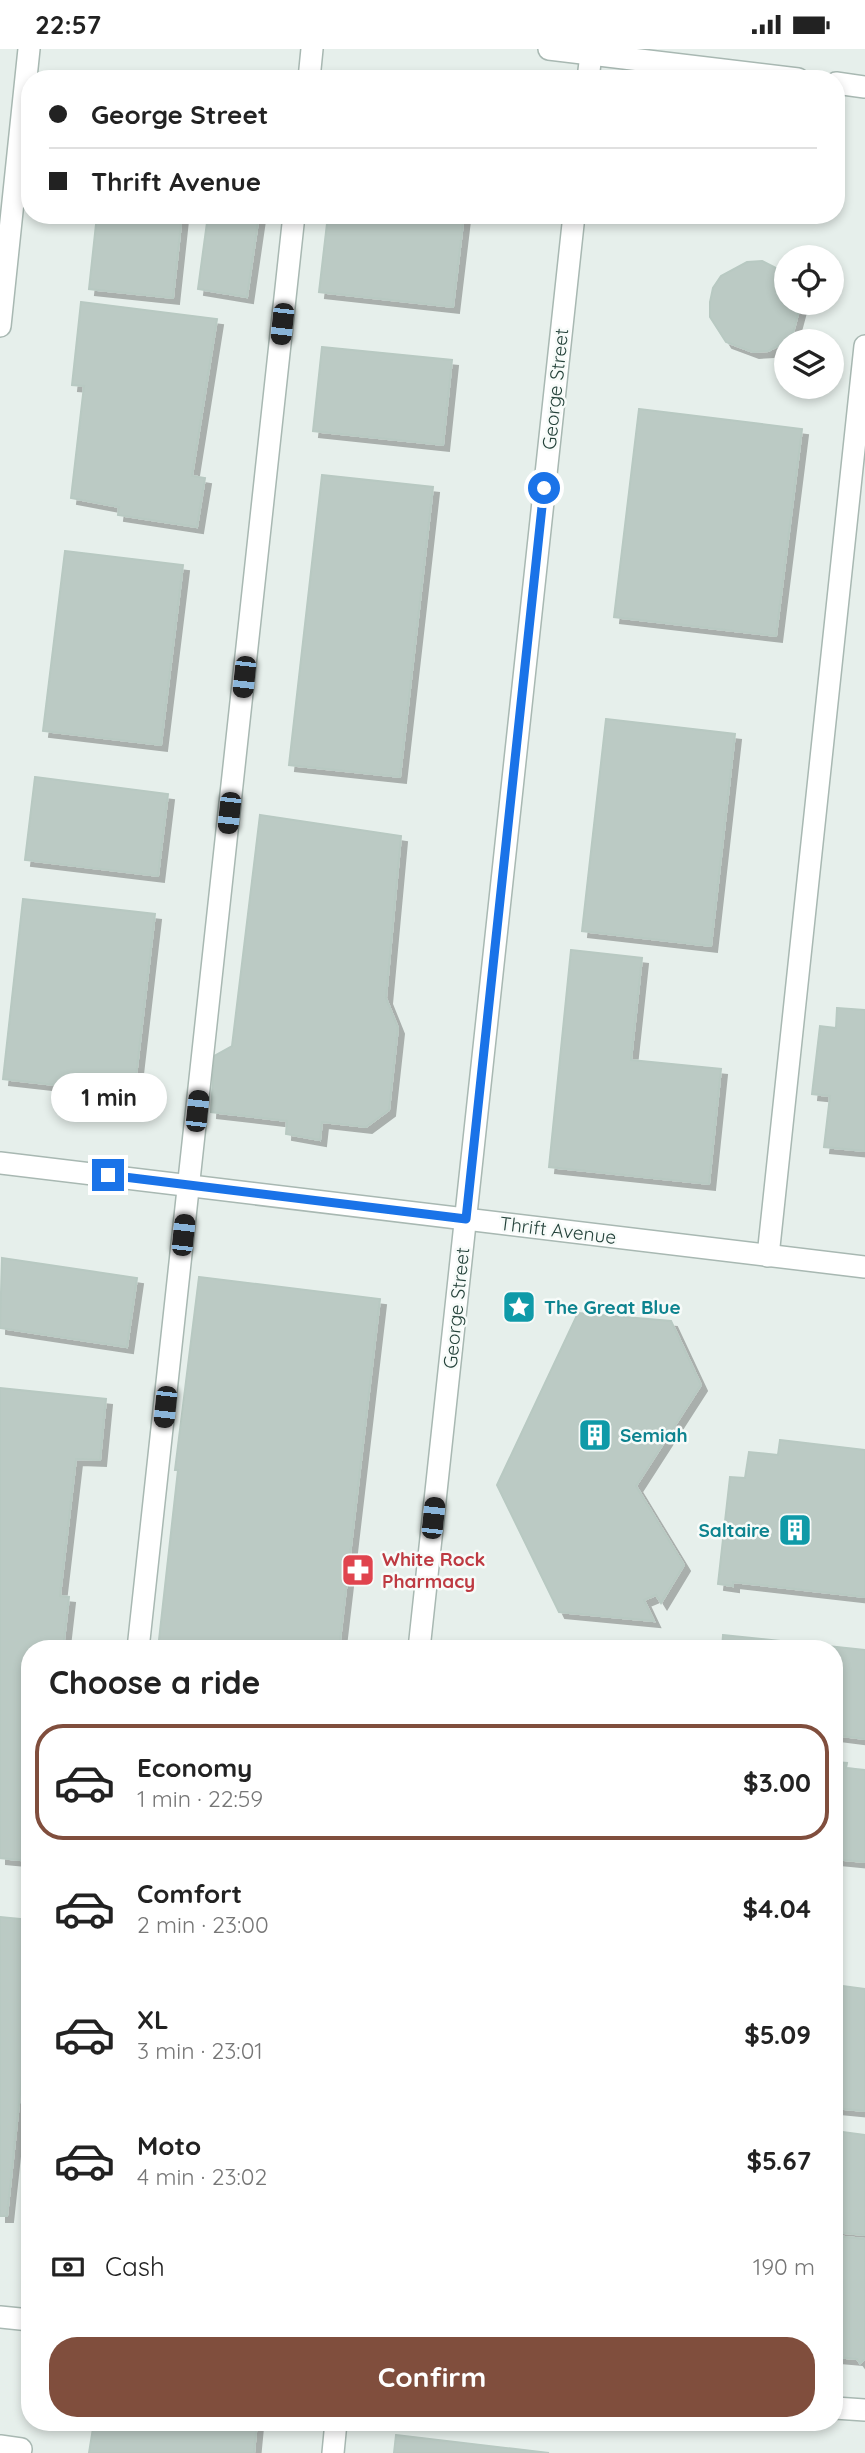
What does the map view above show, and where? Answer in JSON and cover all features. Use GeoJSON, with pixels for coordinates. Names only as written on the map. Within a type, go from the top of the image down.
{"type":"FeatureCollection","features":[{"type":"Feature","properties":{"kind":"street"},"geometry":{"type":"LineString","coordinates":[[27,70],[29,49]]}},
{"type":"Feature","properties":{"kind":"street"},"geometry":{"type":"LineString","coordinates":[[310,70],[312,49]]}},
{"type":"Feature","properties":{"kind":"street"},"geometry":{"type":"LineString","coordinates":[[549,49],[723,70]]}},
{"type":"Feature","properties":{"kind":"street"},"geometry":{"type":"LineString","coordinates":[[590,70],[591,54]]}},
{"type":"Feature","properties":{"kind":"street"},"geometry":{"type":"LineString","coordinates":[[845,84],[865,87]]}},
{"type":"Feature","properties":{"kind":"street"},"geometry":{"type":"LineString","coordinates":[[0,326],[21,125]]}},
{"type":"Feature","properties":{"kind":"street"},"geometry":{"type":"LineString","coordinates":[[139,1640],[293,224]]}},
{"type":"Feature","properties":{"kind":"street","name":"George Street"},"geometry":{"type":"LineString","coordinates":[[420,1640],[573,224]]}},
{"type":"Feature","properties":{"kind":"street"},"geometry":{"type":"LineString","coordinates":[[768,1256],[865,346]]}},
{"type":"Feature","properties":{"kind":"street","name":"Thrift Avenue"},"geometry":{"type":"LineString","coordinates":[[0,1163],[865,1267]]}},
{"type":"Feature","properties":{"kind":"street"},"geometry":{"type":"LineString","coordinates":[[0,2317],[21,2319]]}},
{"type":"Feature","properties":{"kind":"street"},"geometry":{"type":"LineString","coordinates":[[843,2409],[865,2410]]}},
{"type":"Feature","properties":{"kind":"street"},"geometry":{"type":"LineString","coordinates":[[333,2453],[335,2431]]}},
{"type":"Feature","properties":{"kind":"street"},"geometry":{"type":"LineString","coordinates":[[0,2446],[20,2449],[20,2453]]}},
{"type":"Feature","properties":{"kind":"building"},"geometry":{"type":"Polygon","coordinates":[[[96,224],[181,224],[173,298],[89,289],[96,224]]]}},
{"type":"Feature","properties":{"kind":"building"},"geometry":{"type":"Polygon","coordinates":[[[207,224],[258,224],[247,297],[198,289],[207,224]]]}},
{"type":"Feature","properties":{"kind":"building"},"geometry":{"type":"Polygon","coordinates":[[[327,224],[463,224],[453,307],[319,292],[327,224]]]}},
{"type":"Feature","properties":{"kind":"building"},"geometry":{"type":"Polygon","coordinates":[[[762,261],[774,267],[774,315],[798,315],[794,329],[774,329],[774,348],[768,351],[753,352],[726,342],[710,317],[713,288],[721,276],[747,262],[762,261]]]}},
{"type":"Feature","properties":{"kind":"building"},"geometry":{"type":"Polygon","coordinates":[[[81,302],[217,319],[192,476],[205,478],[197,527],[118,515],[119,507],[71,498],[84,386],[72,385],[81,302]]]}},
{"type":"Feature","properties":{"kind":"building"},"geometry":{"type":"Polygon","coordinates":[[[322,347],[452,360],[443,445],[313,431],[322,347]]]}},
{"type":"Feature","properties":{"kind":"building"},"geometry":{"type":"Polygon","coordinates":[[[639,409],[802,429],[776,636],[614,617],[639,409]]]}},
{"type":"Feature","properties":{"kind":"building"},"geometry":{"type":"Polygon","coordinates":[[[322,475],[433,487],[400,777],[289,765],[322,475]]]}},
{"type":"Feature","properties":{"kind":"building"},"geometry":{"type":"Polygon","coordinates":[[[65,551],[183,565],[161,745],[43,731],[65,551]]]}},
{"type":"Feature","properties":{"kind":"building"},"geometry":{"type":"Polygon","coordinates":[[[606,719],[735,734],[711,946],[582,931],[606,719]]]}},
{"type":"Feature","properties":{"kind":"building"},"geometry":{"type":"Polygon","coordinates":[[[35,777],[168,794],[158,876],[25,860],[35,777]]]}},
{"type":"Feature","properties":{"kind":"building"},"geometry":{"type":"Polygon","coordinates":[[[260,815],[401,836],[386,998],[398,1028],[389,1110],[366,1127],[322,1122],[320,1140],[286,1134],[287,1121],[211,1112],[214,1056],[232,1046],[260,815]]]}},
{"type":"Feature","properties":{"kind":"building"},"geometry":{"type":"Polygon","coordinates":[[[23,899],[155,914],[134,1094],[3,1079],[23,899]]]}},
{"type":"Feature","properties":{"kind":"building"},"geometry":{"type":"Polygon","coordinates":[[[571,950],[642,958],[631,1060],[721,1069],[709,1184],[549,1167],[571,950]]]}},
{"type":"Feature","properties":{"kind":"building"},"geometry":{"type":"Polygon","coordinates":[[[837,1008],[865,1010],[865,1151],[824,1147],[830,1096],[812,1094],[820,1026],[836,1028],[837,1008]]]}},
{"type":"Feature","properties":{"kind":"building"},"geometry":{"type":"Polygon","coordinates":[[[2,1258],[137,1278],[127,1347],[0,1328],[2,1258]]]}},
{"type":"Feature","properties":{"kind":"building"},"geometry":{"type":"Polygon","coordinates":[[[199,1277],[380,1299],[340,1640],[159,1640],[178,1470],[175,1470],[199,1277]]]}},
{"type":"Feature","properties":{"kind":"building","name":"Semiah"},"geometry":{"type":"Polygon","coordinates":[[[578,1313],[671,1321],[701,1385],[636,1486],[684,1565],[661,1603],[656,1595],[644,1600],[654,1621],[559,1612],[497,1485],[578,1313]]]}},
{"type":"Feature","properties":{"kind":"building"},"geometry":{"type":"Polygon","coordinates":[[[0,1388],[106,1399],[100,1460],[76,1459],[60,1596],[69,1597],[64,1640],[21,1640],[21,1860],[0,1858],[0,1388]]]}},
{"type":"Feature","properties":{"kind":"building","name":"Saltaire"},"geometry":{"type":"Polygon","coordinates":[[[780,1440],[865,1450],[865,1597],[733,1582],[733,1586],[718,1584],[730,1477],[745,1478],[749,1452],[778,1455],[780,1440]]]}},
{"type":"Feature","properties":{"kind":"building"},"geometry":{"type":"Polygon","coordinates":[[[723,1635],[770,1640],[723,1640],[723,1635]]]}},
{"type":"Feature","properties":{"kind":"building"},"geometry":{"type":"Polygon","coordinates":[[[843,1648],[865,1650],[865,1739],[843,1736],[843,1648]]]}},
{"type":"Feature","properties":{"kind":"building"},"geometry":{"type":"Polygon","coordinates":[[[843,1763],[847,1763],[846,1768],[865,1770],[865,1862],[843,1860],[843,1763]]]}},
{"type":"Feature","properties":{"kind":"building"},"geometry":{"type":"Polygon","coordinates":[[[0,1917],[21,1919],[21,2085],[7,2216],[0,2216],[0,1917]]]}},
{"type":"Feature","properties":{"kind":"building"},"geometry":{"type":"Polygon","coordinates":[[[843,1986],[865,1989],[865,2111],[843,2109],[843,1986]]]}},
{"type":"Feature","properties":{"kind":"building"},"geometry":{"type":"Polygon","coordinates":[[[843,2132],[865,2135],[865,2235],[843,2233],[843,2132]]]}},
{"type":"Feature","properties":{"kind":"building"},"geometry":{"type":"Polygon","coordinates":[[[843,2237],[865,2239],[865,2359],[860,2363],[857,2359],[843,2358],[843,2237]]]}},
{"type":"Feature","properties":{"kind":"building"},"geometry":{"type":"Polygon","coordinates":[[[93,2431],[256,2431],[254,2453],[89,2453],[93,2431]]]}},
{"type":"Feature","properties":{"kind":"building"},"geometry":{"type":"Polygon","coordinates":[[[396,2435],[549,2453],[394,2453],[396,2435]]]}},
{"type":"Feature","properties":{"kind":"place","name":"The Great Blue"},"geometry":{"type":"Point","coordinates":[519,1307]}},
{"type":"Feature","properties":{"kind":"place","name":"Semiah"},"geometry":{"type":"Point","coordinates":[595,1435]}},
{"type":"Feature","properties":{"kind":"place","name":"Saltaire"},"geometry":{"type":"Point","coordinates":[795,1530]}},
{"type":"Feature","properties":{"kind":"place","name":"White Rock Pharmacy"},"geometry":{"type":"Point","coordinates":[358,1570]}},
{"type":"Feature","properties":{"kind":"route"},"geometry":{"type":"LineString","coordinates":[[108,1175],[466,1219],[544,488]]}}]}
